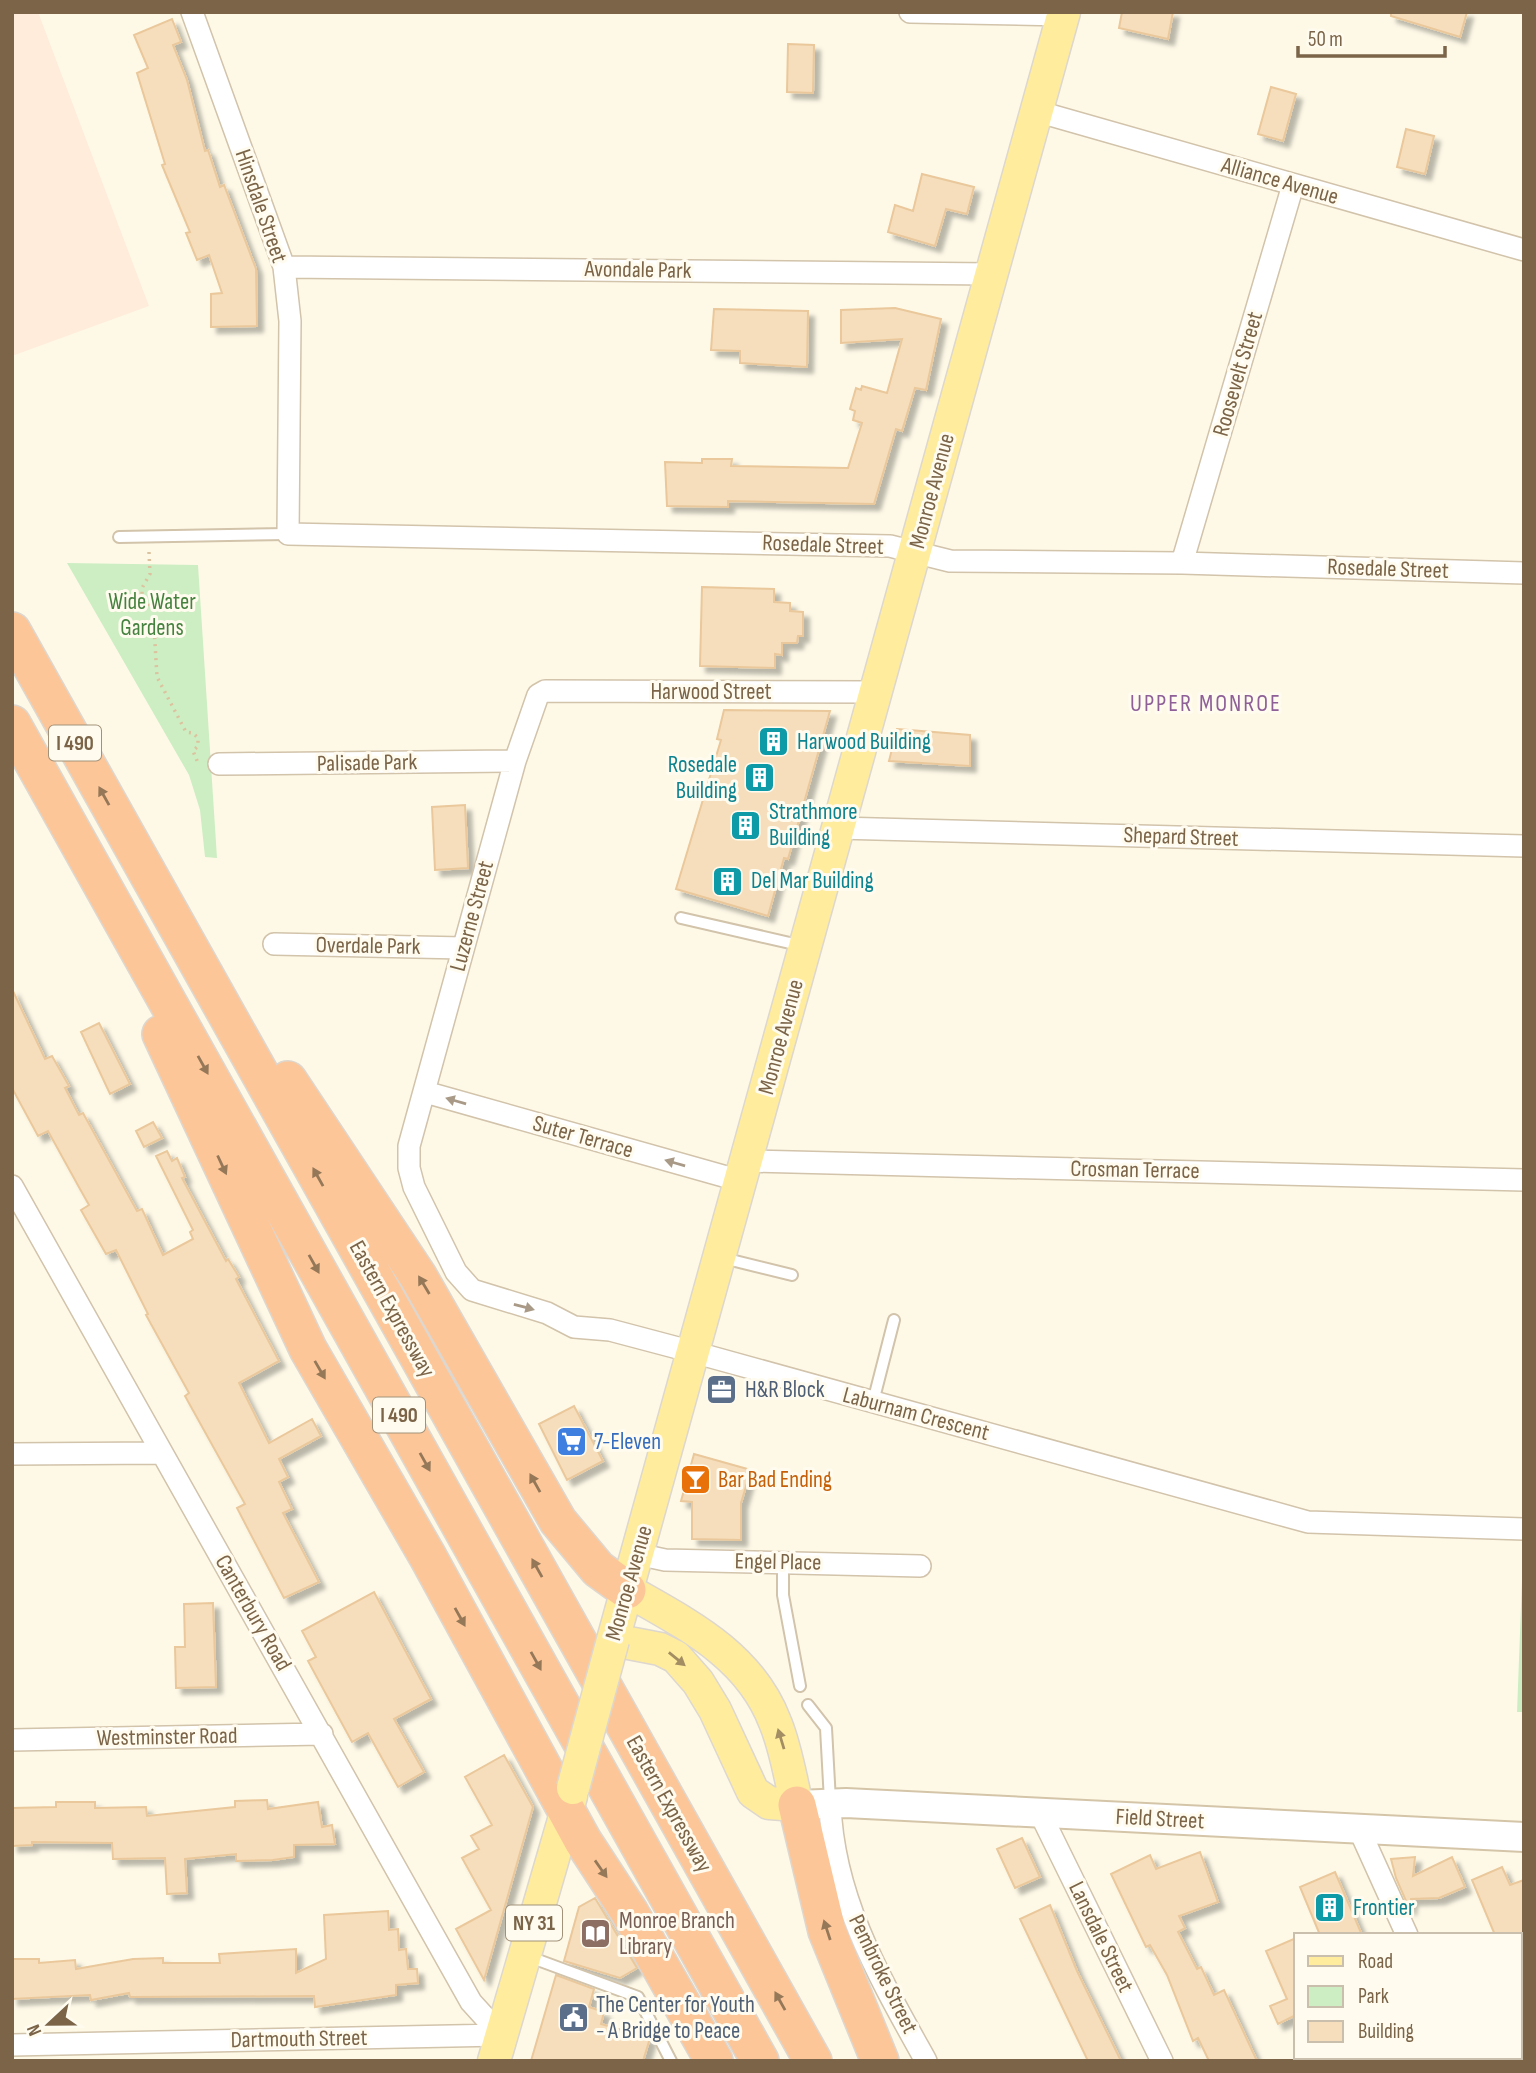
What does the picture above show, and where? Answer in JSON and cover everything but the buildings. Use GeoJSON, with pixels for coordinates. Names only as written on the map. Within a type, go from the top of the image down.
{"type":"FeatureCollection","features":[{"type":"Feature","properties":{"kind":"highway","name":"Eastern Expressway"},"geometry":{"type":"LineString","coordinates":[[12,631],[813,2061]]}},
{"type":"Feature","properties":{"kind":"highway","name":"Eastern Expressway"},"geometry":{"type":"LineString","coordinates":[[12,724],[760,2061]]}},
{"type":"Feature","properties":{"kind":"highway"},"geometry":{"type":"LineString","coordinates":[[38,770],[305,1342],[570,1799],[592,1856],[635,1922],[715,2061]]}},
{"type":"Feature","properties":{"kind":"highway"},"geometry":{"type":"LineString","coordinates":[[137,856],[397,1242],[558,1521],[598,1569],[626,1590]]}},
{"type":"Feature","properties":{"kind":"highway"},"geometry":{"type":"LineString","coordinates":[[813,1804],[827,1931],[880,2061]]}},
{"type":"Feature","properties":{"kind":"main road","name":"Monroe Avenue"},"geometry":{"type":"LineString","coordinates":[[500,2053],[524,1955],[570,1799],[1064,14]]}},
{"type":"Feature","properties":{"kind":"main road"},"geometry":{"type":"LineString","coordinates":[[612,1640],[660,1649],[676,1657],[691,1672],[715,1710],[753,1792],[769,1803],[813,1804],[775,1721],[748,1676],[712,1640],[626,1590]]}},
{"type":"Feature","properties":{"kind":"street","name":"Hinsdale Street"},"geometry":{"type":"LineString","coordinates":[[192,12],[284,267],[289,321],[288,534]]}},
{"type":"Feature","properties":{"kind":"street"},"geometry":{"type":"LineString","coordinates":[[910,12],[1064,14]]}},
{"type":"Feature","properties":{"kind":"street","name":"Alliance Avenue"},"geometry":{"type":"LineString","coordinates":[[1036,111],[1524,250]]}},
{"type":"Feature","properties":{"kind":"street","name":"Roosevelt Street"},"geometry":{"type":"LineString","coordinates":[[1182,562],[1293,186]]}},
{"type":"Feature","properties":{"kind":"street","name":"Avondale Park"},"geometry":{"type":"LineString","coordinates":[[284,267],[992,274]]}},
{"type":"Feature","properties":{"kind":"street","name":"Rosedale Street"},"geometry":{"type":"LineString","coordinates":[[288,534],[890,546],[950,561],[1182,562],[1524,573]]}},
{"type":"Feature","properties":{"kind":"street","name":"Harwood Street"},"geometry":{"type":"LineString","coordinates":[[545,691],[877,692]]}},
{"type":"Feature","properties":{"kind":"street","name":"Luzerne Street"},"geometry":{"type":"LineString","coordinates":[[410,1146],[515,761],[535,701],[545,691]]}},
{"type":"Feature","properties":{"kind":"street","name":"Palisade Park"},"geometry":{"type":"LineString","coordinates":[[219,764],[515,761]]}},
{"type":"Feature","properties":{"kind":"street","name":"Shepard Street"},"geometry":{"type":"LineString","coordinates":[[838,828],[1524,846]]}},
{"type":"Feature","properties":{"kind":"street","name":"Overdale Park"},"geometry":{"type":"LineString","coordinates":[[274,944],[463,948]]}},
{"type":"Feature","properties":{"kind":"street","name":"Suter Terrace"},"geometry":{"type":"LineString","coordinates":[[425,1092],[744,1171]]}},
{"type":"Feature","properties":{"kind":"street","name":"Laburnam Crescent"},"geometry":{"type":"LineString","coordinates":[[410,1146],[409,1168],[414,1187],[452,1264],[466,1285],[487,1297],[596,1331],[610,1330],[693,1352],[1308,1522],[1524,1529]]}},
{"type":"Feature","properties":{"kind":"street","name":"Crosman Terrace"},"geometry":{"type":"LineString","coordinates":[[744,1171],[1524,1180]]}},
{"type":"Feature","properties":{"kind":"street","name":"Canterbury Road"},"geometry":{"type":"LineString","coordinates":[[12,1186],[500,2053]]}},
{"type":"Feature","properties":{"kind":"street"},"geometry":{"type":"LineString","coordinates":[[12,1454],[162,1453]]}},
{"type":"Feature","properties":{"kind":"street","name":"Engel Place"},"geometry":{"type":"LineString","coordinates":[[636,1554],[665,1560],[920,1566]]}},
{"type":"Feature","properties":{"kind":"street","name":"Westminster Road"},"geometry":{"type":"LineString","coordinates":[[12,1740],[322,1734]]}},
{"type":"Feature","properties":{"kind":"street","name":"Field Street"},"geometry":{"type":"LineString","coordinates":[[813,1804],[1524,1837]]}},
{"type":"Feature","properties":{"kind":"street","name":"Pembroke Street"},"geometry":{"type":"LineString","coordinates":[[813,1804],[834,1845],[859,1934],[926,2061]]}},
{"type":"Feature","properties":{"kind":"street","name":"Lansdale Street"},"geometry":{"type":"LineString","coordinates":[[1040,1813],[1162,2061]]}},
{"type":"Feature","properties":{"kind":"street"},"geometry":{"type":"LineString","coordinates":[[1359,1829],[1406,1933]]}},
{"type":"Feature","properties":{"kind":"street","name":"Dartmouth Street"},"geometry":{"type":"LineString","coordinates":[[12,2045],[500,2053]]}},
{"type":"Feature","properties":{"kind":"lane"},"geometry":{"type":"LineString","coordinates":[[119,537],[288,534]]}},
{"type":"Feature","properties":{"kind":"lane"},"geometry":{"type":"LineString","coordinates":[[681,918],[806,947]]}},
{"type":"Feature","properties":{"kind":"lane"},"geometry":{"type":"LineString","coordinates":[[720,1258],[792,1275]]}},
{"type":"Feature","properties":{"kind":"lane"},"geometry":{"type":"LineString","coordinates":[[873,1402],[894,1320]]}},
{"type":"Feature","properties":{"kind":"lane"},"geometry":{"type":"LineString","coordinates":[[783,1563],[783,1595],[800,1686]]}},
{"type":"Feature","properties":{"kind":"lane"},"geometry":{"type":"LineString","coordinates":[[808,1705],[827,1728],[813,1804]]}},
{"type":"Feature","properties":{"kind":"lane"},"geometry":{"type":"LineString","coordinates":[[524,1955],[638,1997],[671,2061]]}},
{"type":"Feature","properties":{"kind":"path"},"geometry":{"type":"LineString","coordinates":[[149,536],[150,574],[142,588],[143,600],[153,610],[157,677],[186,732],[193,733],[198,738],[198,746],[193,751],[199,765],[219,764]]}},
{"type":"Feature","properties":{"kind":"shaded area"},"geometry":{"type":"Polygon","coordinates":[[[12,12],[38,12],[149,306],[12,356],[12,12]]]}},
{"type":"Feature","properties":{"kind":"green space","name":"Wide Water Gardens"},"geometry":{"type":"Polygon","coordinates":[[[67,563],[198,565],[217,858],[205,857],[200,810],[189,775],[67,563]]]}},
{"type":"Feature","properties":{"kind":"green space"},"geometry":{"type":"Polygon","coordinates":[[[1523,1553],[1524,1712],[1517,1712],[1523,1553]]]}},
{"type":"Feature","properties":{"kind":"place","name":"Harwood Building"},"geometry":{"type":"Point","coordinates":[774,742]}},
{"type":"Feature","properties":{"kind":"place","name":"Rosedale Building"},"geometry":{"type":"Point","coordinates":[760,778]}},
{"type":"Feature","properties":{"kind":"place","name":"Strathmore Building"},"geometry":{"type":"Point","coordinates":[746,825]}},
{"type":"Feature","properties":{"kind":"place","name":"Del Mar Building"},"geometry":{"type":"Point","coordinates":[728,881]}},
{"type":"Feature","properties":{"kind":"place","name":"H&R Block"},"geometry":{"type":"Point","coordinates":[722,1390]}},
{"type":"Feature","properties":{"kind":"place","name":"7-Eleven"},"geometry":{"type":"Point","coordinates":[571,1442]}},
{"type":"Feature","properties":{"kind":"place","name":"Bar Bad Ending"},"geometry":{"type":"Point","coordinates":[695,1480]}},
{"type":"Feature","properties":{"kind":"place","name":"Frontier"},"geometry":{"type":"Point","coordinates":[1330,1908]}},
{"type":"Feature","properties":{"kind":"place","name":"Monroe Branch Library"},"geometry":{"type":"Point","coordinates":[596,1934]}},
{"type":"Feature","properties":{"kind":"place","name":"The Center for Youth - A Bridge to Peace"},"geometry":{"type":"Point","coordinates":[573,2018]}},
{"type":"Feature","properties":{"kind":"district","name":"UPPER MONROE"},"geometry":{"type":"Point","coordinates":[1206,703]}}]}
